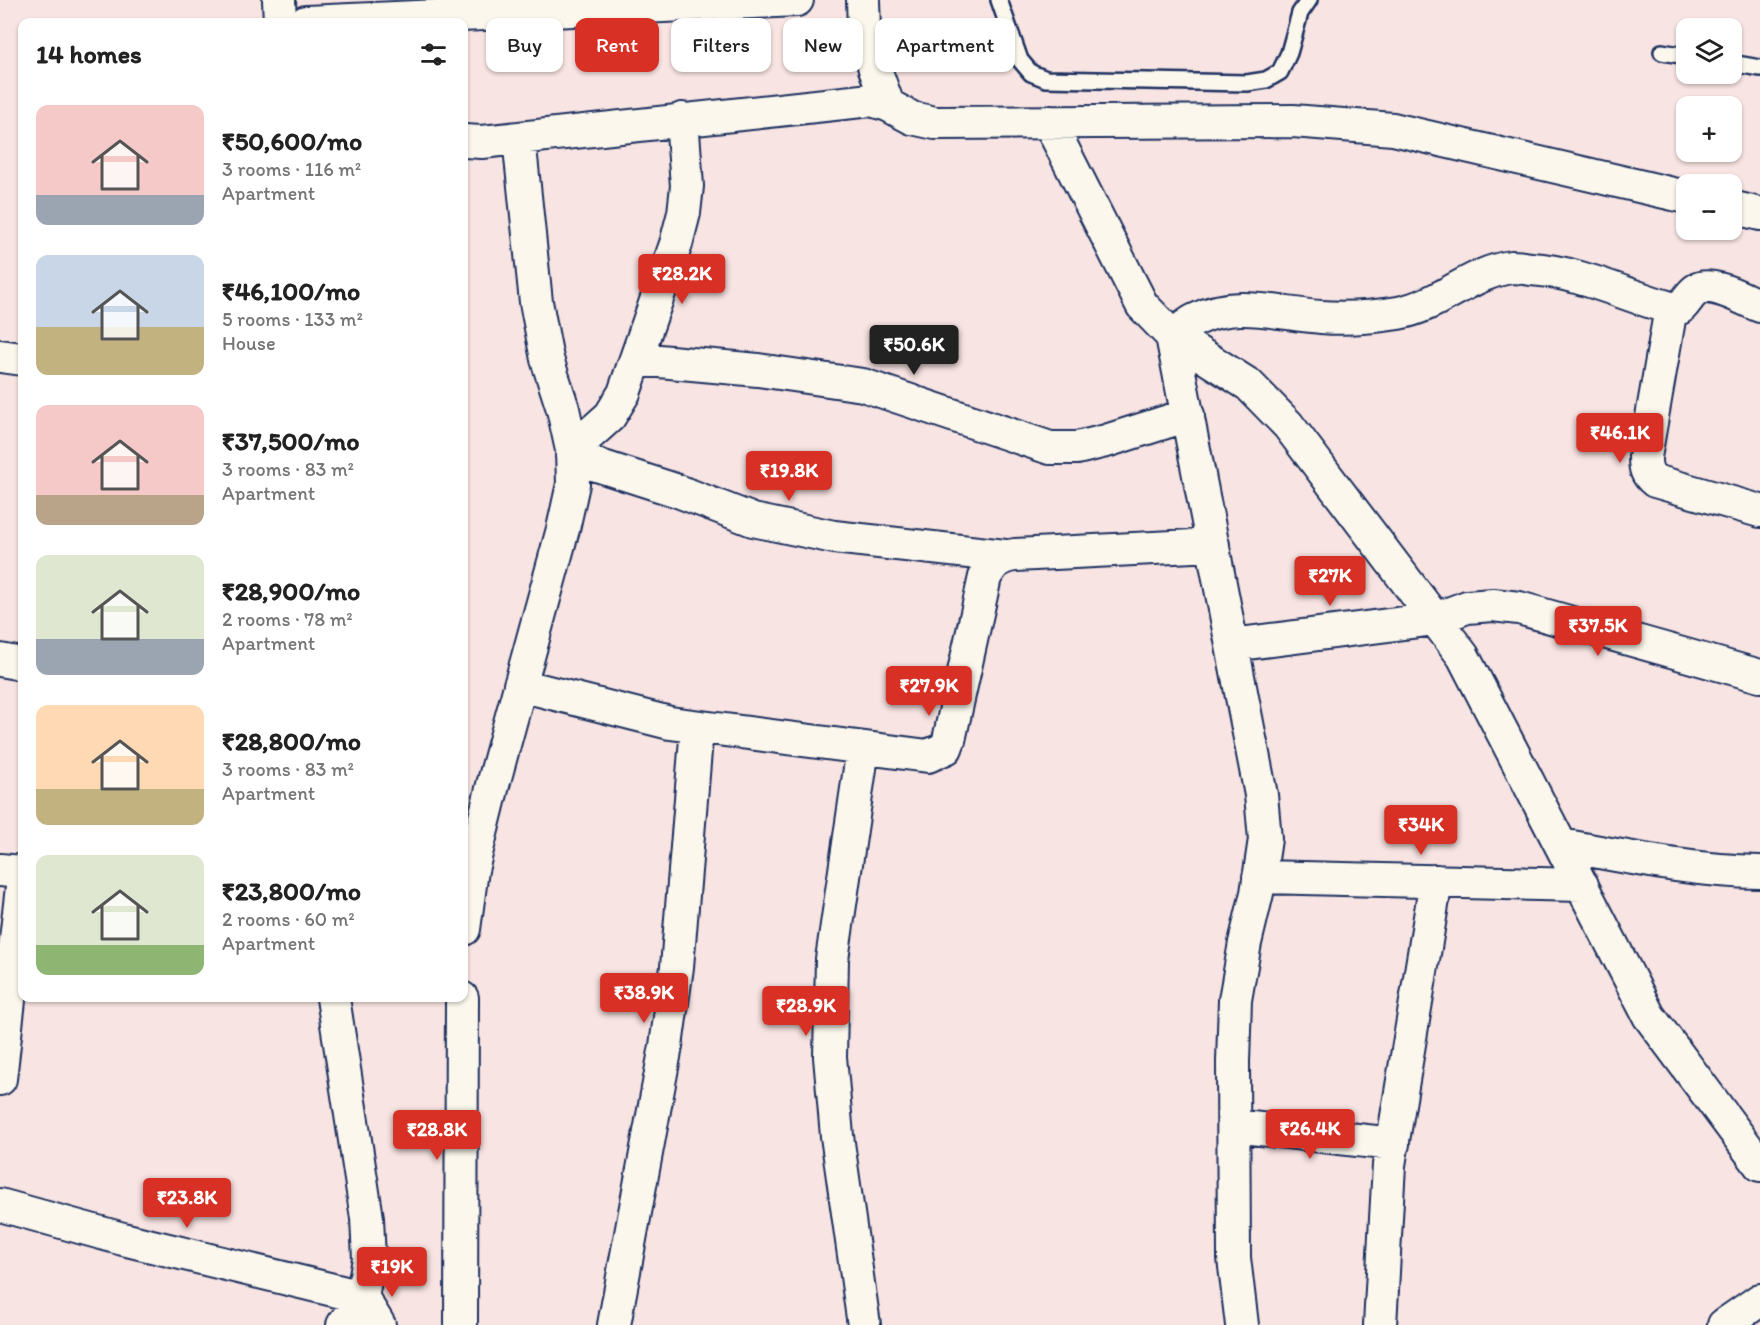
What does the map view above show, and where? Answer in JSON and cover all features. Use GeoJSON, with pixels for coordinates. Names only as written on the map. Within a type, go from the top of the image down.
{"type":"FeatureCollection","features":[{"type":"Feature","properties":{"kind":"street"},"geometry":{"type":"LineString","coordinates":[[279,0],[280,18]]}},
{"type":"Feature","properties":{"kind":"street"},"geometry":{"type":"LineString","coordinates":[[395,18],[797,0]]}},
{"type":"Feature","properties":{"kind":"street"},"geometry":{"type":"LineString","coordinates":[[863,0],[864,30],[888,105]]}},
{"type":"Feature","properties":{"kind":"street"},"geometry":{"type":"LineString","coordinates":[[468,141],[519,138],[871,100],[888,105],[912,118],[935,123],[1293,121],[1393,129],[1676,195]]}},
{"type":"Feature","properties":{"kind":"street"},"geometry":{"type":"LineString","coordinates":[[572,454],[610,416],[624,393],[676,244],[684,213],[687,186],[682,120]]}},
{"type":"Feature","properties":{"kind":"street"},"geometry":{"type":"LineString","coordinates":[[1049,122],[1142,305],[1172,336],[1250,385],[1288,425],[1463,656],[1649,1016],[1760,1165]]}},
{"type":"Feature","properties":{"kind":"street"},"geometry":{"type":"LineString","coordinates":[[468,900],[472,870],[492,785],[563,529],[573,484],[572,454],[563,409],[547,359],[536,302],[519,138]]}},
{"type":"Feature","properties":{"kind":"street"},"geometry":{"type":"LineString","coordinates":[[1742,210],[1760,214]]}},
{"type":"Feature","properties":{"kind":"street"},"geometry":{"type":"LineString","coordinates":[[1172,336],[1195,320],[1225,310],[1248,308],[1320,317],[1360,318],[1400,313],[1430,303],[1483,276],[1513,267],[1547,270],[1600,283],[1671,308],[1680,308],[1697,290],[1706,286],[1760,306]]}},
{"type":"Feature","properties":{"kind":"street"},"geometry":{"type":"LineString","coordinates":[[1671,308],[1645,458],[1648,476],[1655,481],[1760,511]]}},
{"type":"Feature","properties":{"kind":"street"},"geometry":{"type":"LineString","coordinates":[[1172,336],[1261,795],[1265,839],[1235,1000],[1234,1258],[1242,1325]]}},
{"type":"Feature","properties":{"kind":"street"},"geometry":{"type":"LineString","coordinates":[[0,356],[18,358]]}},
{"type":"Feature","properties":{"kind":"street"},"geometry":{"type":"LineString","coordinates":[[637,359],[758,370],[863,385],[1050,448],[1077,448],[1096,444],[1188,416]]}},
{"type":"Feature","properties":{"kind":"street"},"geometry":{"type":"LineString","coordinates":[[572,454],[753,520],[834,537],[1005,556],[1213,546]]}},
{"type":"Feature","properties":{"kind":"street"},"geometry":{"type":"LineString","coordinates":[[520,685],[670,723],[928,756],[946,748],[985,577],[992,564],[1005,556]]}},
{"type":"Feature","properties":{"kind":"street"},"geometry":{"type":"LineString","coordinates":[[1232,645],[1434,619],[1467,607],[1493,605],[1519,608],[1760,676]]}},
{"type":"Feature","properties":{"kind":"street"},"geometry":{"type":"LineString","coordinates":[[0,660],[18,663]]}},
{"type":"Feature","properties":{"kind":"street"},"geometry":{"type":"LineString","coordinates":[[614,1325],[666,1046],[677,968],[697,727]]}},
{"type":"Feature","properties":{"kind":"street"},"geometry":{"type":"LineString","coordinates":[[862,748],[832,959],[830,1057],[837,1136],[864,1325]]}},
{"type":"Feature","properties":{"kind":"street"},"geometry":{"type":"LineString","coordinates":[[1561,845],[1666,863],[1728,871],[1760,872]]}},
{"type":"Feature","properties":{"kind":"street"},"geometry":{"type":"LineString","coordinates":[[0,870],[18,872]]}},
{"type":"Feature","properties":{"kind":"street"},"geometry":{"type":"LineString","coordinates":[[1259,876],[1582,885]]}},
{"type":"Feature","properties":{"kind":"street"},"geometry":{"type":"LineString","coordinates":[[1380,1325],[1389,1165],[1436,881]]}},
{"type":"Feature","properties":{"kind":"street"},"geometry":{"type":"LineString","coordinates":[[0,1079],[18,921]]}},
{"type":"Feature","properties":{"kind":"street"},"geometry":{"type":"LineString","coordinates":[[334,1002],[367,1218],[369,1259],[362,1297],[343,1325]]}},
{"type":"Feature","properties":{"kind":"street"},"geometry":{"type":"LineString","coordinates":[[461,1325],[462,1002]]}},
{"type":"Feature","properties":{"kind":"street"},"geometry":{"type":"LineString","coordinates":[[1234,1126],[1393,1144]]}},
{"type":"Feature","properties":{"kind":"street"},"geometry":{"type":"LineString","coordinates":[[0,1205],[123,1239],[362,1297],[380,1325]]}},
{"type":"Feature","properties":{"kind":"street"},"geometry":{"type":"LineString","coordinates":[[1724,1325],[1760,1300]]}},
{"type":"Feature","properties":{"kind":"lane"},"geometry":{"type":"LineString","coordinates":[[999,0],[1020,60],[1031,73],[1046,79],[1247,83],[1266,80],[1280,72],[1289,53],[1300,13],[1309,0]]}},
{"type":"Feature","properties":{"kind":"lane"},"geometry":{"type":"LineString","coordinates":[[1662,52],[1676,54]]}},
{"type":"Feature","properties":{"kind":"lane"},"geometry":{"type":"LineString","coordinates":[[1742,65],[1760,68]]}}]}
